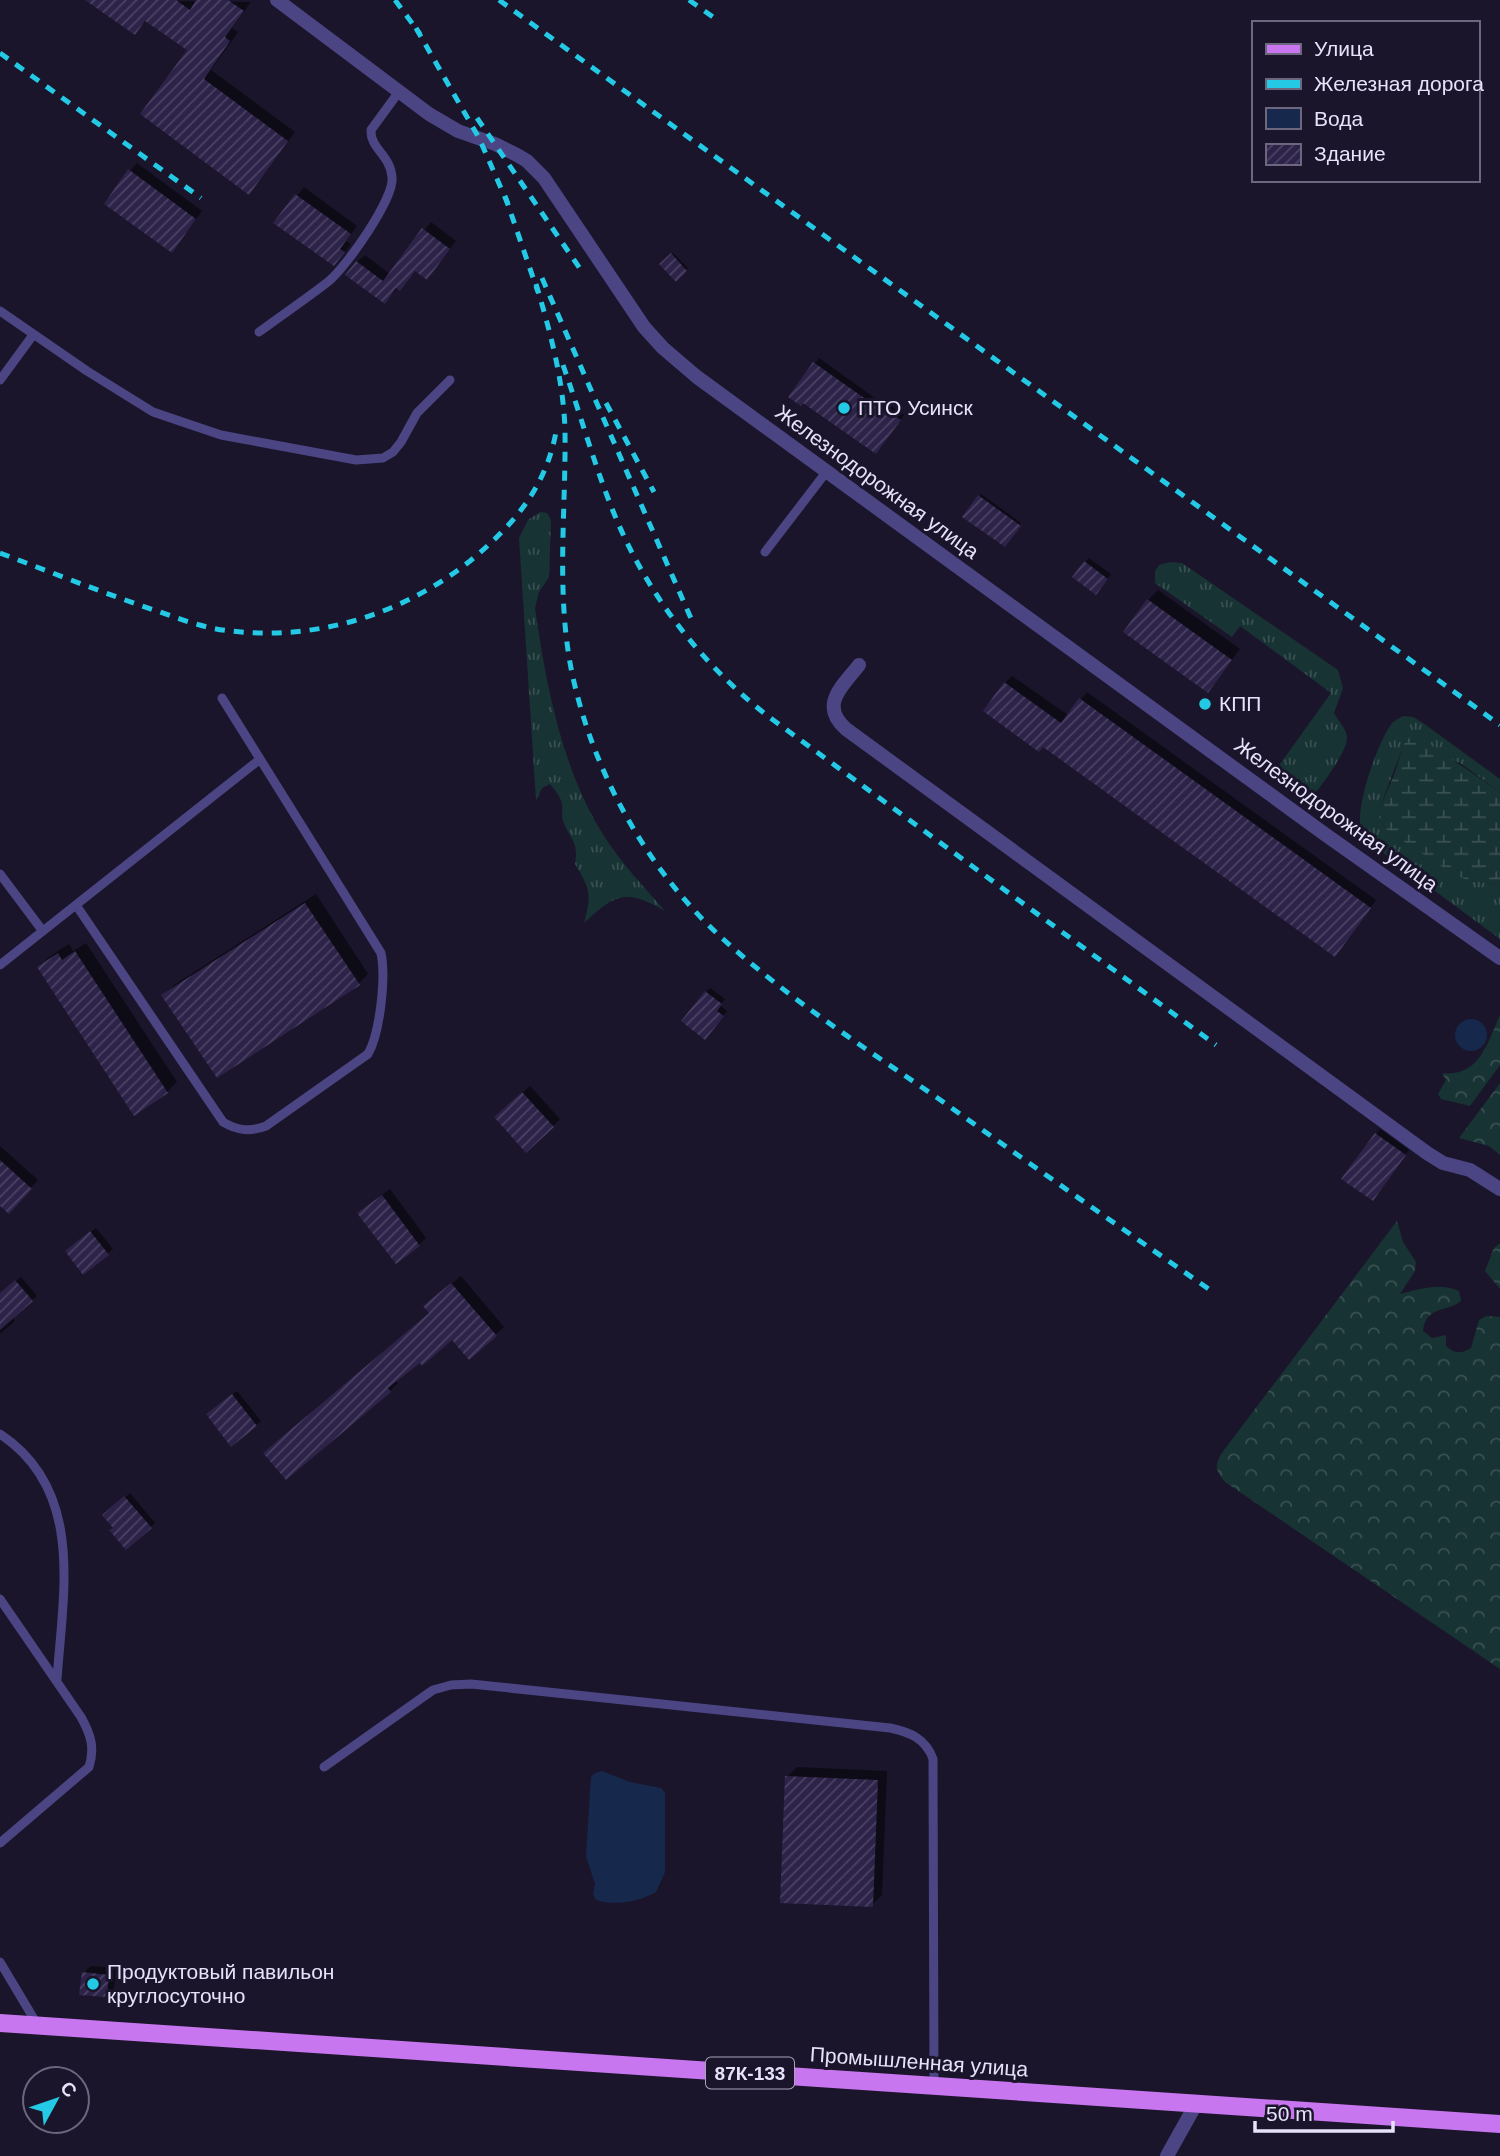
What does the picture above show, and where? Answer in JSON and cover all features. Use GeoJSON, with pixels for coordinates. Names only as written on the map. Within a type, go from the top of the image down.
{"type":"FeatureCollection","features":[{"type":"Feature","properties":{"kind":"main road","name":"Промышленная улица"},"geometry":{"type":"LineString","coordinates":[[0,2023],[1500,2124]]}},
{"type":"Feature","properties":{"kind":"street","name":"Железнодорожная улица"},"geometry":{"type":"LineString","coordinates":[[277,0],[398,93],[458,131],[495,144],[527,161],[544,178],[628,306],[663,348],[697,377],[1326,835],[1500,958]]}},
{"type":"Feature","properties":{"kind":"street"},"geometry":{"type":"LineString","coordinates":[[859,665],[835,695],[832,706],[838,722],[846,729],[1427,1153],[1443,1163],[1470,1170],[1500,1189]]}},
{"type":"Feature","properties":{"kind":"street"},"geometry":{"type":"LineString","coordinates":[[1167,2156],[1196,2104]]}},
{"type":"Feature","properties":{"kind":"lane"},"geometry":{"type":"LineString","coordinates":[[259,332],[340,270],[384,206],[393,179],[388,159],[374,145],[371,130],[398,93]]}},
{"type":"Feature","properties":{"kind":"lane"},"geometry":{"type":"LineString","coordinates":[[0,311],[153,412],[221,435],[356,460],[383,458],[393,452],[417,413],[450,380]]}},
{"type":"Feature","properties":{"kind":"lane"},"geometry":{"type":"LineString","coordinates":[[0,380],[33,335]]}},
{"type":"Feature","properties":{"kind":"lane"},"geometry":{"type":"LineString","coordinates":[[765,552],[827,471]]}},
{"type":"Feature","properties":{"kind":"lane"},"geometry":{"type":"LineString","coordinates":[[76,905],[223,1122],[234,1129],[256,1130],[266,1126],[368,1054],[375,1042],[384,975],[381,953],[222,698]]}},
{"type":"Feature","properties":{"kind":"lane"},"geometry":{"type":"LineString","coordinates":[[0,965],[260,760]]}},
{"type":"Feature","properties":{"kind":"lane"},"geometry":{"type":"LineString","coordinates":[[0,874],[42,930]]}},
{"type":"Feature","properties":{"kind":"lane"},"geometry":{"type":"LineString","coordinates":[[0,1434],[16,1447],[42,1476],[64,1536],[65,1572],[57,1679]]}},
{"type":"Feature","properties":{"kind":"lane"},"geometry":{"type":"LineString","coordinates":[[0,1599],[57,1679],[91,1735],[93,1753],[89,1767],[0,1843]]}},
{"type":"Feature","properties":{"kind":"lane"},"geometry":{"type":"LineString","coordinates":[[324,1767],[433,1690],[471,1684],[890,1728],[919,1739],[929,1749],[933,1759],[934,2086]]}},
{"type":"Feature","properties":{"kind":"lane"},"geometry":{"type":"LineString","coordinates":[[0,1962],[37,2024]]}},
{"type":"Feature","properties":{"kind":"green space"},"geometry":{"type":"Polygon","coordinates":[[[540,512],[547,513],[551,520],[549,577],[539,592],[535,608],[552,705],[568,760],[590,812],[604,836],[665,911],[640,899],[622,897],[604,906],[584,923],[588,892],[575,864],[575,845],[563,821],[561,801],[550,784],[542,788],[536,800],[519,538],[528,520],[540,512]]]}},
{"type":"Feature","properties":{"kind":"green space"},"geometry":{"type":"Polygon","coordinates":[[[1182,563],[1338,670],[1343,688],[1334,713],[1346,731],[1346,743],[1333,768],[1312,796],[1275,771],[1331,693],[1240,626],[1232,637],[1155,583],[1155,571],[1159,565],[1182,563]]]}},
{"type":"Feature","properties":{"kind":"green space"},"geometry":{"type":"Polygon","coordinates":[[[1403,716],[1413,717],[1423,723],[1500,779],[1500,792],[1460,763],[1404,744],[1379,816],[1387,830],[1469,881],[1500,884],[1500,939],[1363,838],[1360,814],[1372,765],[1390,726],[1403,716]]]}},
{"type":"Feature","properties":{"kind":"green space"},"geometry":{"type":"Polygon","coordinates":[[[1410,737],[1422,739],[1500,792],[1500,884],[1469,881],[1450,872],[1387,830],[1379,820],[1379,810],[1404,744],[1410,737]]]}},
{"type":"Feature","properties":{"kind":"green space"},"geometry":{"type":"Polygon","coordinates":[[[1500,1015],[1500,1065],[1470,1106],[1441,1099],[1438,1094],[1446,1080],[1442,1073],[1455,1073],[1473,1064],[1486,1047],[1500,1015]]]}},
{"type":"Feature","properties":{"kind":"green space"},"geometry":{"type":"Polygon","coordinates":[[[1500,1083],[1500,1155],[1489,1146],[1459,1138],[1500,1083]]]}},
{"type":"Feature","properties":{"kind":"green space"},"geometry":{"type":"Polygon","coordinates":[[[1397,1221],[1403,1242],[1416,1262],[1415,1271],[1400,1294],[1437,1287],[1459,1291],[1461,1301],[1432,1313],[1423,1331],[1432,1338],[1446,1335],[1446,1346],[1452,1351],[1461,1352],[1471,1348],[1479,1320],[1486,1316],[1500,1317],[1500,1669],[1225,1482],[1217,1469],[1221,1454],[1397,1221]]]}},
{"type":"Feature","properties":{"kind":"green space"},"geometry":{"type":"Polygon","coordinates":[[[1500,1243],[1500,1289],[1485,1271],[1494,1248],[1500,1243]]]}},
{"type":"Feature","properties":{"kind":"water"},"geometry":{"type":"Polygon","coordinates":[[[1471,1019],[1483,1023],[1487,1035],[1483,1047],[1471,1051],[1459,1047],[1455,1035],[1459,1023],[1471,1019]]]}},
{"type":"Feature","properties":{"kind":"water"},"geometry":{"type":"Polygon","coordinates":[[[602,1771],[630,1782],[661,1788],[665,1793],[665,1872],[656,1892],[634,1901],[604,1902],[596,1900],[593,1894],[595,1884],[586,1856],[591,1777],[602,1771]]]}},
{"type":"Feature","properties":{"kind":"building"},"geometry":{"type":"Polygon","coordinates":[[[85,0],[176,0],[190,10],[196,0],[228,0],[244,11],[225,37],[230,41],[204,79],[288,141],[249,195],[140,114],[187,50],[145,21],[135,35],[85,0]]]}},
{"type":"Feature","properties":{"kind":"building"},"geometry":{"type":"Polygon","coordinates":[[[128,169],[196,219],[172,253],[104,204],[128,169]]]}},
{"type":"Feature","properties":{"kind":"building"},"geometry":{"type":"Polygon","coordinates":[[[295,194],[351,234],[340,249],[345,252],[334,266],[273,223],[295,194]]]}},
{"type":"Feature","properties":{"kind":"building"},"geometry":{"type":"Polygon","coordinates":[[[422,228],[450,249],[427,280],[415,271],[400,291],[396,288],[385,304],[345,275],[356,261],[383,281],[422,228]]]}},
{"type":"Feature","properties":{"kind":"building"},"geometry":{"type":"Polygon","coordinates":[[[671,253],[687,271],[676,282],[659,264],[671,253]]]}},
{"type":"Feature","properties":{"kind":"building","name":"ПТО Усинск"},"geometry":{"type":"Polygon","coordinates":[[[813,362],[884,412],[886,410],[901,420],[876,454],[803,403],[801,406],[788,397],[813,362]]]}},
{"type":"Feature","properties":{"kind":"building"},"geometry":{"type":"Polygon","coordinates":[[[978,495],[1021,526],[1005,547],[962,517],[978,495]]]}},
{"type":"Feature","properties":{"kind":"building"},"geometry":{"type":"Polygon","coordinates":[[[1084,561],[1108,579],[1096,595],[1072,577],[1084,561]]]}},
{"type":"Feature","properties":{"kind":"building"},"geometry":{"type":"Polygon","coordinates":[[[1147,599],[1232,660],[1208,693],[1123,632],[1147,599]]]}},
{"type":"Feature","properties":{"kind":"building"},"geometry":{"type":"Polygon","coordinates":[[[1004,682],[1061,723],[1079,698],[1371,908],[1335,957],[1043,747],[1039,752],[983,711],[1004,682]]]}},
{"type":"Feature","properties":{"kind":"building"},"geometry":{"type":"Polygon","coordinates":[[[305,903],[360,985],[217,1078],[161,995],[305,903]]]}},
{"type":"Feature","properties":{"kind":"building"},"geometry":{"type":"Polygon","coordinates":[[[75,951],[168,1093],[134,1116],[37,967],[58,953],[62,960],[75,951]]]}},
{"type":"Feature","properties":{"kind":"building"},"geometry":{"type":"Polygon","coordinates":[[[705,991],[722,1004],[717,1011],[724,1016],[705,1040],[681,1021],[705,991]]]}},
{"type":"Feature","properties":{"kind":"building"},"geometry":{"type":"Polygon","coordinates":[[[522,1092],[554,1127],[526,1153],[494,1117],[522,1092]]]}},
{"type":"Feature","properties":{"kind":"building"},"geometry":{"type":"Polygon","coordinates":[[[1375,1133],[1406,1155],[1373,1201],[1341,1179],[1375,1133]]]}},
{"type":"Feature","properties":{"kind":"building"},"geometry":{"type":"Polygon","coordinates":[[[0,1160],[32,1189],[9,1214],[0,1206],[0,1160]]]}},
{"type":"Feature","properties":{"kind":"building"},"geometry":{"type":"Polygon","coordinates":[[[382,1195],[420,1246],[396,1264],[357,1213],[382,1195]]]}},
{"type":"Feature","properties":{"kind":"building"},"geometry":{"type":"Polygon","coordinates":[[[90,1231],[109,1255],[83,1275],[65,1251],[90,1231]]]}},
{"type":"Feature","properties":{"kind":"building"},"geometry":{"type":"Polygon","coordinates":[[[15,1280],[33,1301],[0,1330],[0,1293],[15,1280]]]}},
{"type":"Feature","properties":{"kind":"building"},"geometry":{"type":"Polygon","coordinates":[[[451,1283],[497,1336],[469,1360],[452,1340],[422,1366],[420,1363],[388,1388],[391,1392],[286,1480],[263,1453],[429,1313],[423,1306],[451,1283]]]}},
{"type":"Feature","properties":{"kind":"building"},"geometry":{"type":"Polygon","coordinates":[[[232,1394],[257,1426],[231,1447],[206,1414],[232,1394]]]}},
{"type":"Feature","properties":{"kind":"building"},"geometry":{"type":"Polygon","coordinates":[[[124,1496],[152,1528],[126,1550],[109,1530],[113,1528],[102,1515],[124,1496]]]}},
{"type":"Feature","properties":{"kind":"building"},"geometry":{"type":"Polygon","coordinates":[[[785,1776],[878,1780],[873,1907],[780,1903],[785,1776]]]}},
{"type":"Feature","properties":{"kind":"building"},"geometry":{"type":"Polygon","coordinates":[[[82,1972],[109,1975],[107,1997],[79,1995],[82,1972]]]}},
{"type":"Feature","properties":{"kind":"railway"},"geometry":{"type":"LineString","coordinates":[[395,0],[420,34]]}},
{"type":"Feature","properties":{"kind":"railway"},"geometry":{"type":"LineString","coordinates":[[499,0],[1500,725]]}},
{"type":"Feature","properties":{"kind":"railway"},"geometry":{"type":"LineString","coordinates":[[689,0],[720,22]]}},
{"type":"Feature","properties":{"kind":"railway"},"geometry":{"type":"LineString","coordinates":[[416,28],[479,138],[508,204]]}},
{"type":"Feature","properties":{"kind":"railway"},"geometry":{"type":"LineString","coordinates":[[0,53],[201,198]]}},
{"type":"Feature","properties":{"kind":"railway"},"geometry":{"type":"LineString","coordinates":[[477,118],[583,273]]}},
{"type":"Feature","properties":{"kind":"railway"},"geometry":{"type":"LineString","coordinates":[[505,196],[538,292]]}},
{"type":"Feature","properties":{"kind":"railway"},"geometry":{"type":"LineString","coordinates":[[542,278],[693,623]]}},
{"type":"Feature","properties":{"kind":"railway"},"geometry":{"type":"LineString","coordinates":[[536,284],[555,357],[564,413],[563,580],[566,639],[571,668],[592,743],[608,780],[646,849],[695,911],[723,939],[774,982],[1213,1292]]}},
{"type":"Feature","properties":{"kind":"railway"},"geometry":{"type":"LineString","coordinates":[[563,365],[600,475],[626,541],[659,598],[698,650],[720,674],[769,717],[1216,1045]]}},
{"type":"Feature","properties":{"kind":"railway"},"geometry":{"type":"LineString","coordinates":[[606,403],[654,492]]}},
{"type":"Feature","properties":{"kind":"railway"},"geometry":{"type":"LineString","coordinates":[[0,553],[140,605],[213,628],[264,633],[296,632],[358,620],[417,596],[444,580],[501,533],[515,518],[537,485],[553,447],[557,426]]}},
{"type":"Feature","properties":{"kind":"place","name":"ПТО Усинск"},"geometry":{"type":"Point","coordinates":[844,408]}},
{"type":"Feature","properties":{"kind":"place","name":"КПП"},"geometry":{"type":"Point","coordinates":[1205,704]}},
{"type":"Feature","properties":{"kind":"place","name":"Продуктовый павильон круглосуточно"},"geometry":{"type":"Point","coordinates":[93,1984]}}]}
